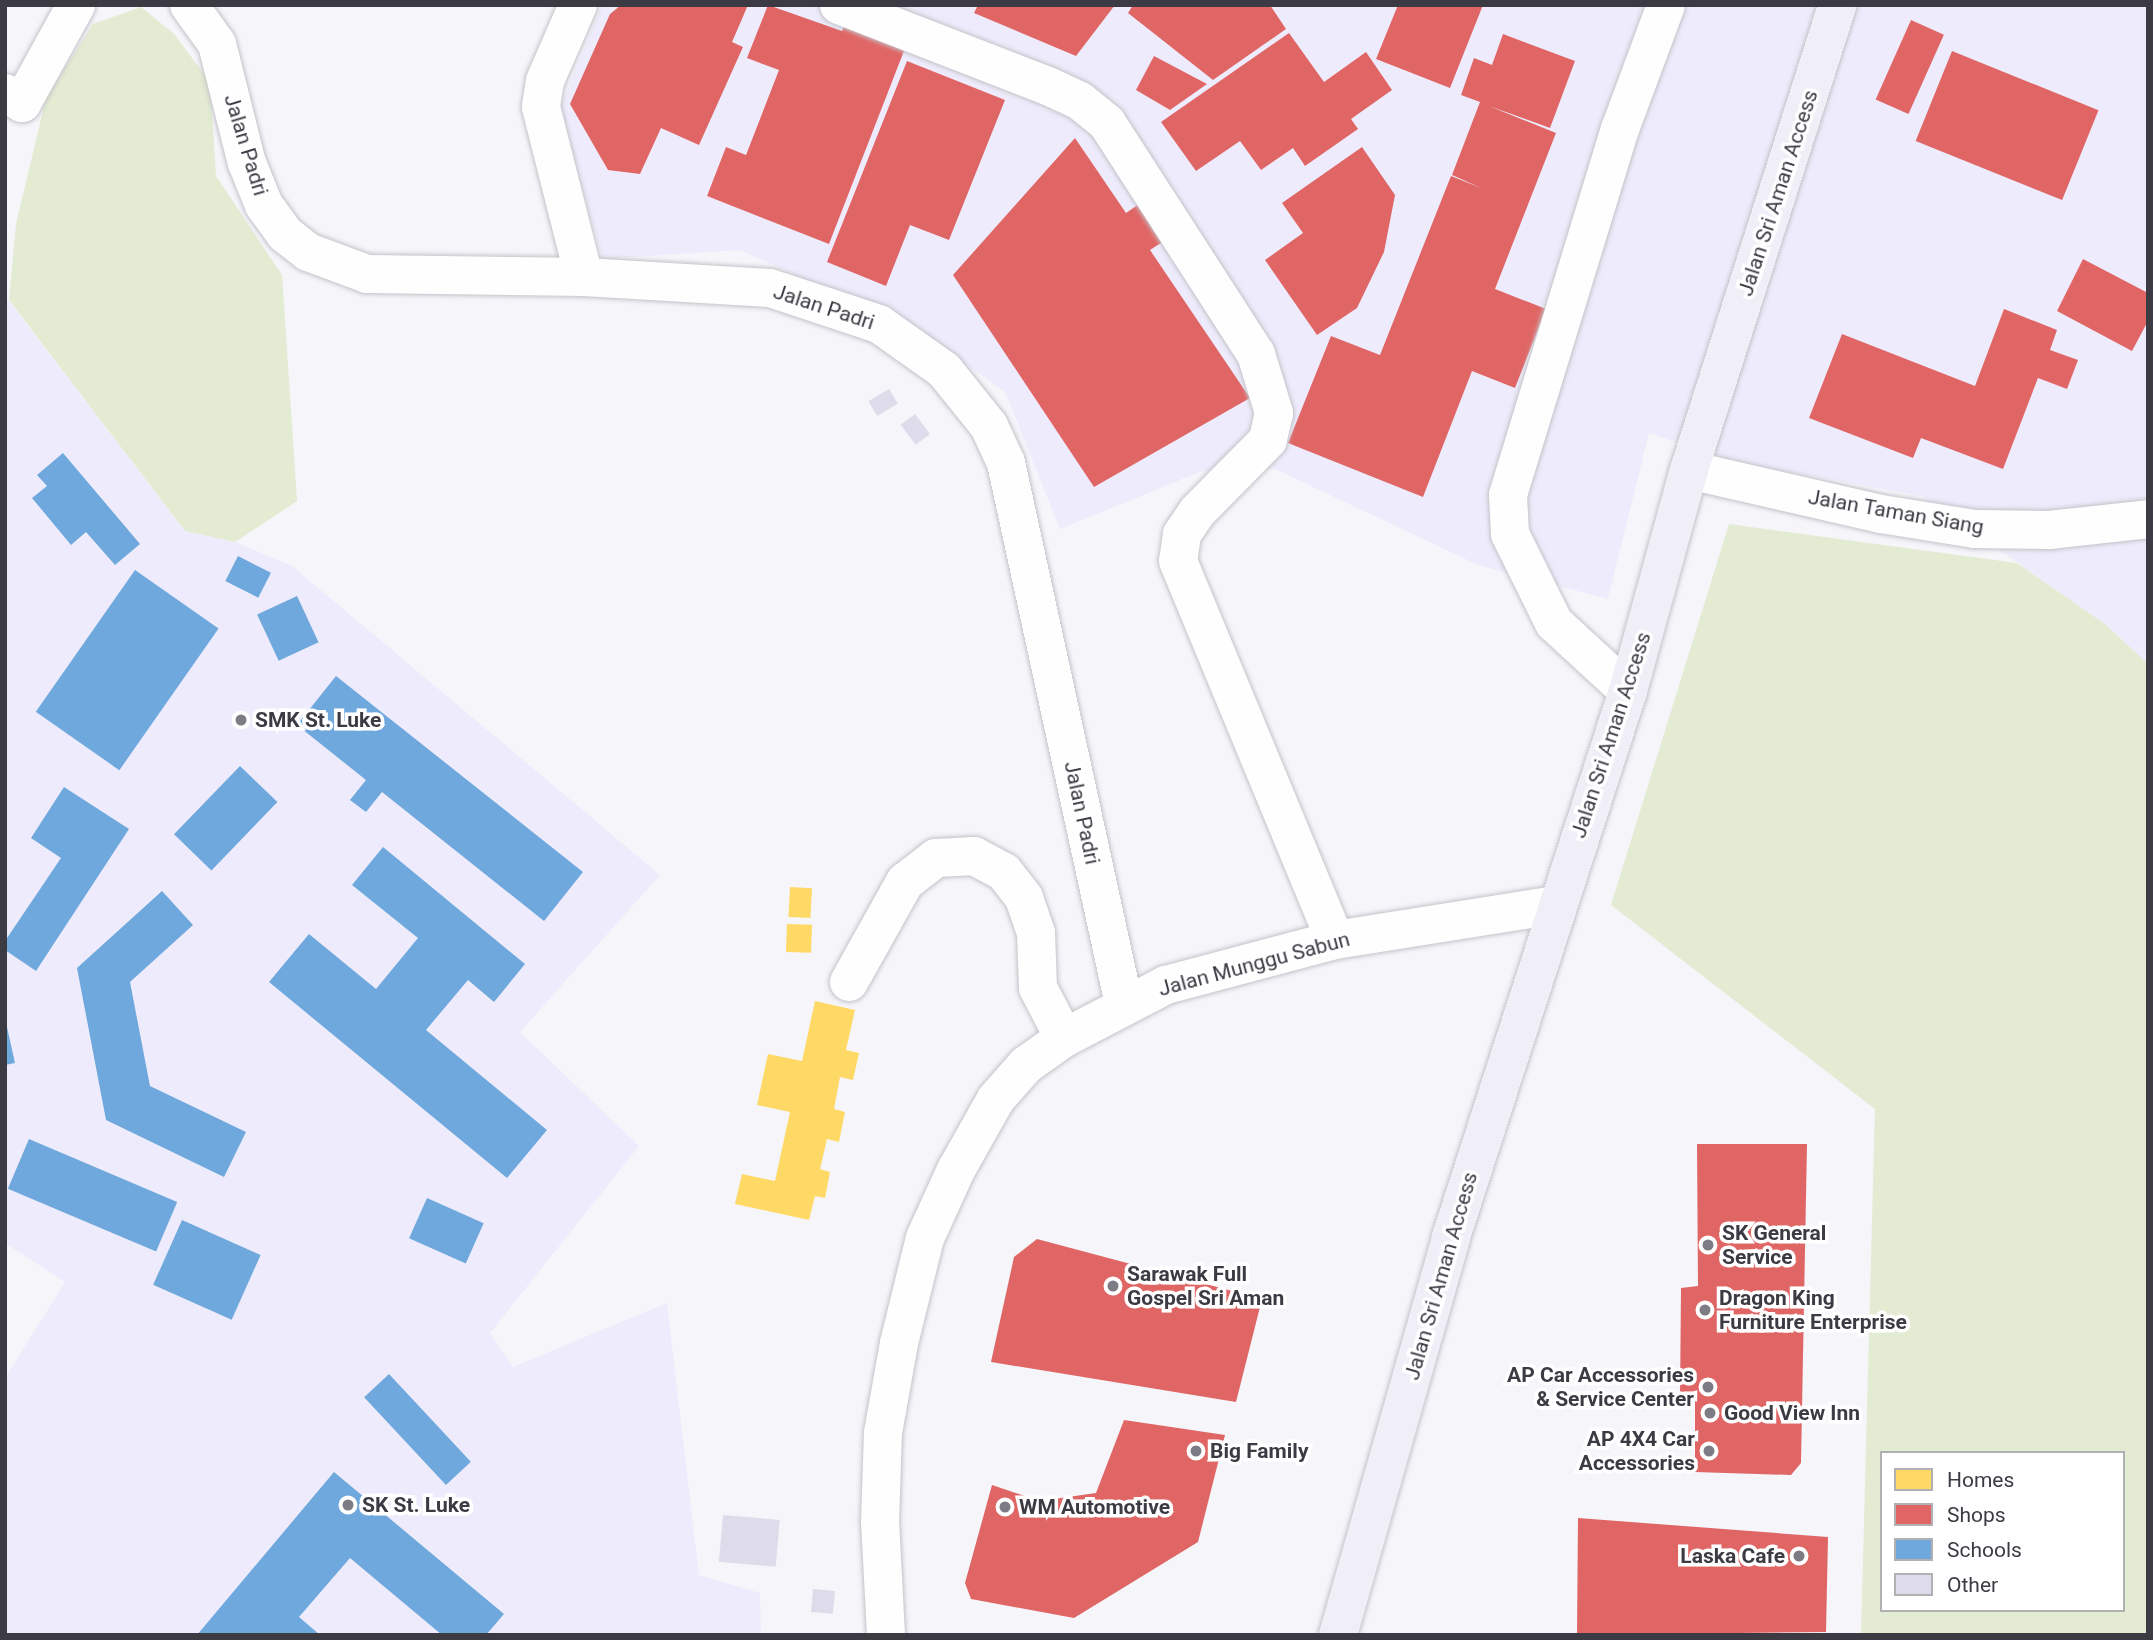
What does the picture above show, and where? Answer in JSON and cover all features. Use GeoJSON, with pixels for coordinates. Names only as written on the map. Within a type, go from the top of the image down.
{"type":"FeatureCollection","features":[{"type":"Feature","properties":{"kind":"main road","name":"Jalan Sri Aman Access"},"geometry":{"type":"LineString","coordinates":[[1338,1635],[1451,1237],[1628,691],[1689,470],[1836,5]]}},
{"type":"Feature","properties":{"kind":"street"},"geometry":{"type":"LineString","coordinates":[[5,93],[22,103],[76,5]]}},
{"type":"Feature","properties":{"kind":"street","name":"Jalan Padri"},"geometry":{"type":"LineString","coordinates":[[189,5],[217,44],[247,163],[264,205],[285,234],[308,252],[367,274],[584,277],[770,288],[837,307],[878,324],[921,350],[944,370],[983,417],[1006,463],[1124,1004]]}},
{"type":"Feature","properties":{"kind":"street"},"geometry":{"type":"LineString","coordinates":[[578,5],[545,81],[541,107],[584,277]]}},
{"type":"Feature","properties":{"kind":"street"},"geometry":{"type":"LineString","coordinates":[[839,5],[1059,91],[1080,101],[1107,123],[1256,354],[1274,414],[1268,440],[1197,512],[1182,534],[1178,561],[1335,940]]}},
{"type":"Feature","properties":{"kind":"street"},"geometry":{"type":"LineString","coordinates":[[1628,691],[1554,623],[1510,534],[1508,495],[1620,129],[1666,5]]}},
{"type":"Feature","properties":{"kind":"street","name":"Jalan Taman Siang"},"geometry":{"type":"LineString","coordinates":[[1689,470],[1881,514],[1975,529],[2049,530],[2148,519]]}},
{"type":"Feature","properties":{"kind":"street"},"geometry":{"type":"LineString","coordinates":[[849,982],[905,882],[936,858],[974,856],[1004,872],[1024,898],[1036,933],[1038,988],[1064,1038]]}},
{"type":"Feature","properties":{"kind":"street","name":"Jalan Munggu Sabun"},"geometry":{"type":"LineString","coordinates":[[886,1635],[880,1522],[883,1433],[925,1238],[956,1170],[996,1099],[1026,1065],[1064,1038],[1124,1004],[1166,985],[1335,940],[1557,905]]}},
{"type":"Feature","properties":{"kind":"shaded area"},"geometry":{"type":"Polygon","coordinates":[[[602,5],[2148,5],[2148,664],[2105,624],[1922,496],[1736,462],[1649,433],[1608,599],[1478,565],[1275,469],[1202,471],[1060,529],[1005,392],[913,327],[740,250],[603,259],[559,111],[602,5]]]}},
{"type":"Feature","properties":{"kind":"shaded area","name":"SMK St. Luke"},"geometry":{"type":"Polygon","coordinates":[[[5,296],[185,531],[235,542],[292,566],[660,875],[520,1032],[639,1146],[490,1333],[513,1367],[667,1303],[699,1575],[760,1593],[761,1635],[5,1635],[5,1378],[65,1282],[5,1243],[5,296]]]}},
{"type":"Feature","properties":{"kind":"green space"},"geometry":{"type":"Polygon","coordinates":[[[141,7],[174,34],[210,82],[216,176],[282,275],[297,501],[235,542],[185,531],[9,300],[16,224],[46,98],[93,24],[141,7]]]}},
{"type":"Feature","properties":{"kind":"green space"},"geometry":{"type":"Polygon","coordinates":[[[1729,524],[2017,563],[2105,624],[2148,664],[2148,1635],[1861,1635],[1875,1109],[1611,905],[1729,524]]]}},
{"type":"Feature","properties":{"kind":"building: Homes"},"geometry":{"type":"Polygon","coordinates":[[[790,887],[812,888],[810,918],[788,917],[790,887]]]}},
{"type":"Feature","properties":{"kind":"building: Homes"},"geometry":{"type":"Polygon","coordinates":[[[787,924],[812,925],[811,953],[786,952],[787,924]]]}},
{"type":"Feature","properties":{"kind":"building: Homes"},"geometry":{"type":"Polygon","coordinates":[[[815,1001],[855,1010],[846,1050],[859,1053],[853,1080],[840,1077],[834,1109],[845,1112],[839,1142],[827,1139],[820,1169],[830,1172],[825,1198],[815,1196],[809,1220],[735,1204],[742,1174],[775,1181],[790,1112],[757,1105],[768,1054],[802,1061],[815,1001]]]}},
{"type":"Feature","properties":{"kind":"building: Shops"},"geometry":{"type":"Polygon","coordinates":[[[621,5],[748,5],[732,42],[743,47],[699,145],[661,128],[640,174],[608,170],[570,104],[610,14],[621,5]]]}},
{"type":"Feature","properties":{"kind":"building: Shops"},"geometry":{"type":"Polygon","coordinates":[[[768,5],[842,31],[849,15],[909,38],[829,244],[707,196],[726,147],[746,155],[779,70],[747,58],[768,5]]]}},
{"type":"Feature","properties":{"kind":"building: Shops"},"geometry":{"type":"Polygon","coordinates":[[[978,5],[1115,5],[1076,56],[974,13],[978,5]]]}},
{"type":"Feature","properties":{"kind":"building: Shops"},"geometry":{"type":"Polygon","coordinates":[[[1133,5],[1270,5],[1286,29],[1213,80],[1128,13],[1133,5]]]}},
{"type":"Feature","properties":{"kind":"building: Shops"},"geometry":{"type":"Polygon","coordinates":[[[1398,5],[1483,5],[1450,88],[1376,59],[1398,5]]]}},
{"type":"Feature","properties":{"kind":"building: Shops"},"geometry":{"type":"Polygon","coordinates":[[[1911,20],[1944,35],[1909,114],[1876,99],[1911,20]]]}},
{"type":"Feature","properties":{"kind":"building: Shops"},"geometry":{"type":"Polygon","coordinates":[[[1289,33],[1324,82],[1366,52],[1392,90],[1351,119],[1358,129],[1305,166],[1293,148],[1261,170],[1240,141],[1196,171],[1161,122],[1289,33]]]}},
{"type":"Feature","properties":{"kind":"building: Shops"},"geometry":{"type":"Polygon","coordinates":[[[1503,34],[1575,61],[1550,128],[1489,106],[1556,133],[1495,289],[1546,309],[1515,388],[1472,371],[1423,497],[1288,443],[1331,336],[1380,355],[1451,176],[1481,188],[1452,175],[1480,102],[1461,95],[1474,58],[1492,65],[1503,34]]]}},
{"type":"Feature","properties":{"kind":"building: Shops"},"geometry":{"type":"Polygon","coordinates":[[[1952,51],[2098,110],[2062,200],[1916,141],[1952,51]]]}},
{"type":"Feature","properties":{"kind":"building: Shops"},"geometry":{"type":"Polygon","coordinates":[[[1154,56],[1207,84],[1170,110],[1136,90],[1154,56]]]}},
{"type":"Feature","properties":{"kind":"building: Shops"},"geometry":{"type":"Polygon","coordinates":[[[907,61],[1005,100],[949,240],[910,225],[886,286],[827,262],[907,61]]]}},
{"type":"Feature","properties":{"kind":"building: Shops"},"geometry":{"type":"Polygon","coordinates":[[[1075,138],[1126,213],[1145,200],[1170,237],[1150,250],[1250,398],[1094,487],[953,275],[1075,138]]]}},
{"type":"Feature","properties":{"kind":"building: Shops"},"geometry":{"type":"Polygon","coordinates":[[[1362,147],[1395,195],[1384,252],[1357,308],[1317,335],[1265,260],[1303,233],[1282,203],[1362,147]]]}},
{"type":"Feature","properties":{"kind":"building: Shops"},"geometry":{"type":"Polygon","coordinates":[[[2083,259],[2148,293],[2148,321],[2132,351],[2057,311],[2083,259]]]}},
{"type":"Feature","properties":{"kind":"building: Shops"},"geometry":{"type":"Polygon","coordinates":[[[2004,309],[2057,330],[2050,350],[2078,360],[2067,389],[2038,378],[2003,469],[1921,438],[1913,458],[1809,418],[1842,334],[1975,386],[2004,309]]]}},
{"type":"Feature","properties":{"kind":"building: Shops"},"geometry":{"type":"Polygon","coordinates":[[[1697,1144],[1807,1144],[1801,1463],[1791,1475],[1695,1472],[1695,1395],[1680,1397],[1681,1288],[1698,1286],[1697,1144]]]}},
{"type":"Feature","properties":{"kind":"building: Shops"},"geometry":{"type":"Polygon","coordinates":[[[1037,1239],[1262,1299],[1236,1402],[991,1362],[1014,1257],[1037,1239]]]}},
{"type":"Feature","properties":{"kind":"building: Shops"},"geometry":{"type":"Polygon","coordinates":[[[1124,1420],[1225,1435],[1198,1542],[1074,1618],[971,1599],[965,1583],[992,1485],[1040,1501],[1096,1493],[1124,1420]]]}},
{"type":"Feature","properties":{"kind":"building: Shops"},"geometry":{"type":"Polygon","coordinates":[[[1578,1518],[1828,1537],[1826,1632],[1577,1635],[1578,1518]]]}},
{"type":"Feature","properties":{"kind":"building: Schools"},"geometry":{"type":"Polygon","coordinates":[[[63,453],[140,544],[115,565],[86,532],[71,545],[32,498],[47,486],[37,475],[63,453]]]}},
{"type":"Feature","properties":{"kind":"building: Schools"},"geometry":{"type":"Polygon","coordinates":[[[238,556],[271,573],[258,598],[225,581],[238,556]]]}},
{"type":"Feature","properties":{"kind":"building: Schools"},"geometry":{"type":"Polygon","coordinates":[[[135,570],[219,629],[119,770],[36,712],[135,570]]]}},
{"type":"Feature","properties":{"kind":"building: Schools"},"geometry":{"type":"Polygon","coordinates":[[[297,596],[319,642],[279,661],[257,615],[297,596]]]}},
{"type":"Feature","properties":{"kind":"building: Schools"},"geometry":{"type":"Polygon","coordinates":[[[336,676],[583,872],[544,921],[382,792],[366,812],[350,800],[366,780],[297,725],[336,676]]]}},
{"type":"Feature","properties":{"kind":"building: Schools"},"geometry":{"type":"Polygon","coordinates":[[[240,766],[277,802],[211,870],[174,834],[240,766]]]}},
{"type":"Feature","properties":{"kind":"building: Schools"},"geometry":{"type":"Polygon","coordinates":[[[64,787],[129,829],[36,971],[5,950],[5,941],[61,858],[31,838],[64,787]]]}},
{"type":"Feature","properties":{"kind":"building: Schools"},"geometry":{"type":"Polygon","coordinates":[[[383,847],[525,964],[494,1002],[468,980],[426,1030],[547,1130],[507,1178],[269,982],[309,934],[376,989],[418,938],[352,885],[383,847]]]}},
{"type":"Feature","properties":{"kind":"building: Schools"},"geometry":{"type":"Polygon","coordinates":[[[162,891],[193,925],[130,982],[150,1086],[246,1132],[224,1177],[106,1120],[77,968],[162,891]]]}},
{"type":"Feature","properties":{"kind":"building: Schools"},"geometry":{"type":"Polygon","coordinates":[[[5,1018],[15,1063],[5,1065],[5,1018]]]}},
{"type":"Feature","properties":{"kind":"building: Schools"},"geometry":{"type":"Polygon","coordinates":[[[29,1139],[177,1202],[156,1252],[8,1189],[29,1139]]]}},
{"type":"Feature","properties":{"kind":"building: Schools"},"geometry":{"type":"Polygon","coordinates":[[[427,1198],[484,1223],[466,1263],[409,1238],[427,1198]]]}},
{"type":"Feature","properties":{"kind":"building: Schools"},"geometry":{"type":"Polygon","coordinates":[[[182,1220],[261,1255],[232,1320],[153,1285],[182,1220]]]}},
{"type":"Feature","properties":{"kind":"building: Schools"},"geometry":{"type":"Polygon","coordinates":[[[389,1374],[471,1462],[446,1485],[364,1397],[389,1374]]]}},
{"type":"Feature","properties":{"kind":"building: Schools"},"geometry":{"type":"Polygon","coordinates":[[[334,1472],[504,1614],[486,1635],[442,1635],[350,1558],[299,1617],[320,1635],[197,1635],[334,1472]]]}},
{"type":"Feature","properties":{"kind":"building: Other"},"geometry":{"type":"Polygon","coordinates":[[[889,389],[898,404],[877,416],[868,401],[889,389]]]}},
{"type":"Feature","properties":{"kind":"building: Other"},"geometry":{"type":"Polygon","coordinates":[[[915,414],[930,434],[916,445],[901,425],[915,414]]]}},
{"type":"Feature","properties":{"kind":"building: Other"},"geometry":{"type":"Polygon","coordinates":[[[723,1515],[780,1520],[776,1567],[719,1562],[723,1515]]]}},
{"type":"Feature","properties":{"kind":"building: Other"},"geometry":{"type":"Polygon","coordinates":[[[813,1589],[835,1591],[833,1614],[811,1612],[813,1589]]]}},
{"type":"Feature","properties":{"kind":"place","name":"SMK St. Luke"},"geometry":{"type":"Point","coordinates":[241,720]}},
{"type":"Feature","properties":{"kind":"place","name":"SK General Service"},"geometry":{"type":"Point","coordinates":[1708,1245]}},
{"type":"Feature","properties":{"kind":"place","name":"Sarawak Full Gospel Sri Aman"},"geometry":{"type":"Point","coordinates":[1113,1286]}},
{"type":"Feature","properties":{"kind":"place","name":"Dragon King Furniture Enterprise"},"geometry":{"type":"Point","coordinates":[1705,1310]}},
{"type":"Feature","properties":{"kind":"place","name":"AP Car Accessories & Service Center"},"geometry":{"type":"Point","coordinates":[1708,1387]}},
{"type":"Feature","properties":{"kind":"place","name":"Good View Inn"},"geometry":{"type":"Point","coordinates":[1710,1413]}},
{"type":"Feature","properties":{"kind":"place","name":"Big Family"},"geometry":{"type":"Point","coordinates":[1196,1451]}},
{"type":"Feature","properties":{"kind":"place","name":"AP 4X4 Car Accessories"},"geometry":{"type":"Point","coordinates":[1709,1451]}},
{"type":"Feature","properties":{"kind":"place","name":"SK St. Luke"},"geometry":{"type":"Point","coordinates":[348,1505]}},
{"type":"Feature","properties":{"kind":"place","name":"WM Automotive"},"geometry":{"type":"Point","coordinates":[1005,1507]}},
{"type":"Feature","properties":{"kind":"place","name":"Laska Cafe"},"geometry":{"type":"Point","coordinates":[1799,1556]}}]}
